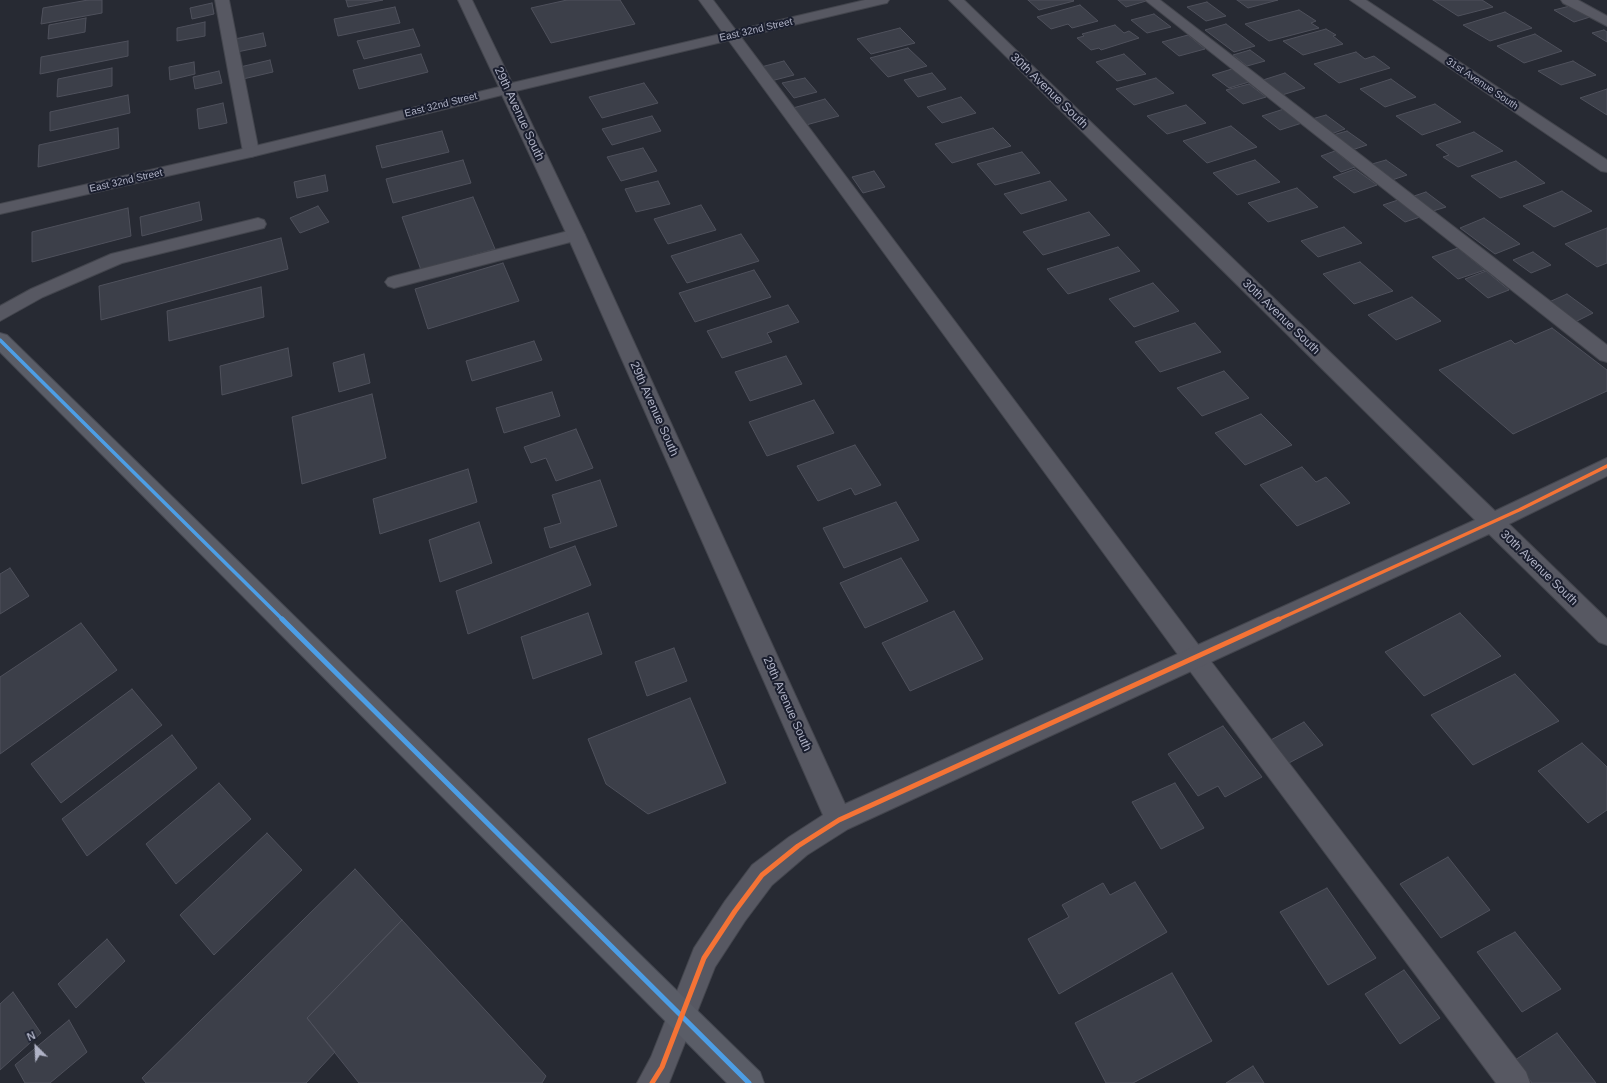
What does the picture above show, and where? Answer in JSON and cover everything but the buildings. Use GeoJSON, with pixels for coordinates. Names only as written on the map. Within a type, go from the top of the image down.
{"type":"FeatureCollection","features":[{"type":"Feature","properties":{"kind":"main road"},"geometry":{"type":"LineString","coordinates":[[0,340],[680,1017],[749,1083]]}},
{"type":"Feature","properties":{"kind":"street"},"geometry":{"type":"LineString","coordinates":[[222,0],[251,152]]}},
{"type":"Feature","properties":{"kind":"street","name":"29th Avenue South"},"geometry":{"type":"LineString","coordinates":[[465,0],[576,234],[839,820]]}},
{"type":"Feature","properties":{"kind":"street"},"geometry":{"type":"LineString","coordinates":[[706,0],[1196,659],[1515,1083]]}},
{"type":"Feature","properties":{"kind":"street","name":"East 32nd Street"},"geometry":{"type":"LineString","coordinates":[[0,209],[251,152],[507,89],[882,0]]}},
{"type":"Feature","properties":{"kind":"street","name":"30th Avenue South"},"geometry":{"type":"LineString","coordinates":[[956,0],[1607,634]]}},
{"type":"Feature","properties":{"kind":"street"},"geometry":{"type":"LineString","coordinates":[[1152,0],[1607,355]]}},
{"type":"Feature","properties":{"kind":"street","name":"31st Avenue South"},"geometry":{"type":"LineString","coordinates":[[1357,0],[1607,167]]}},
{"type":"Feature","properties":{"kind":"street"},"geometry":{"type":"LineString","coordinates":[[1568,0],[1607,22]]}},
{"type":"Feature","properties":{"kind":"street"},"geometry":{"type":"LineString","coordinates":[[0,314],[38,293],[117,258],[258,224]]}},
{"type":"Feature","properties":{"kind":"street"},"geometry":{"type":"LineString","coordinates":[[394,282],[576,234]]}},
{"type":"Feature","properties":{"kind":"street"},"geometry":{"type":"LineString","coordinates":[[652,1083],[662,1068],[680,1017],[704,958],[734,911],[762,875],[798,846],[839,820],[1196,659],[1492,523],[1607,466]]}},
{"type":"Feature","properties":{"kind":"transit line"},"geometry":{"type":"LineString","coordinates":[[0,340],[749,1083]]}},
{"type":"Feature","properties":{"kind":"transit line"},"geometry":{"type":"LineString","coordinates":[[652,1083],[662,1067],[704,958],[735,911],[762,875],[798,846],[839,820],[1519,510],[1607,466]]}}]}
